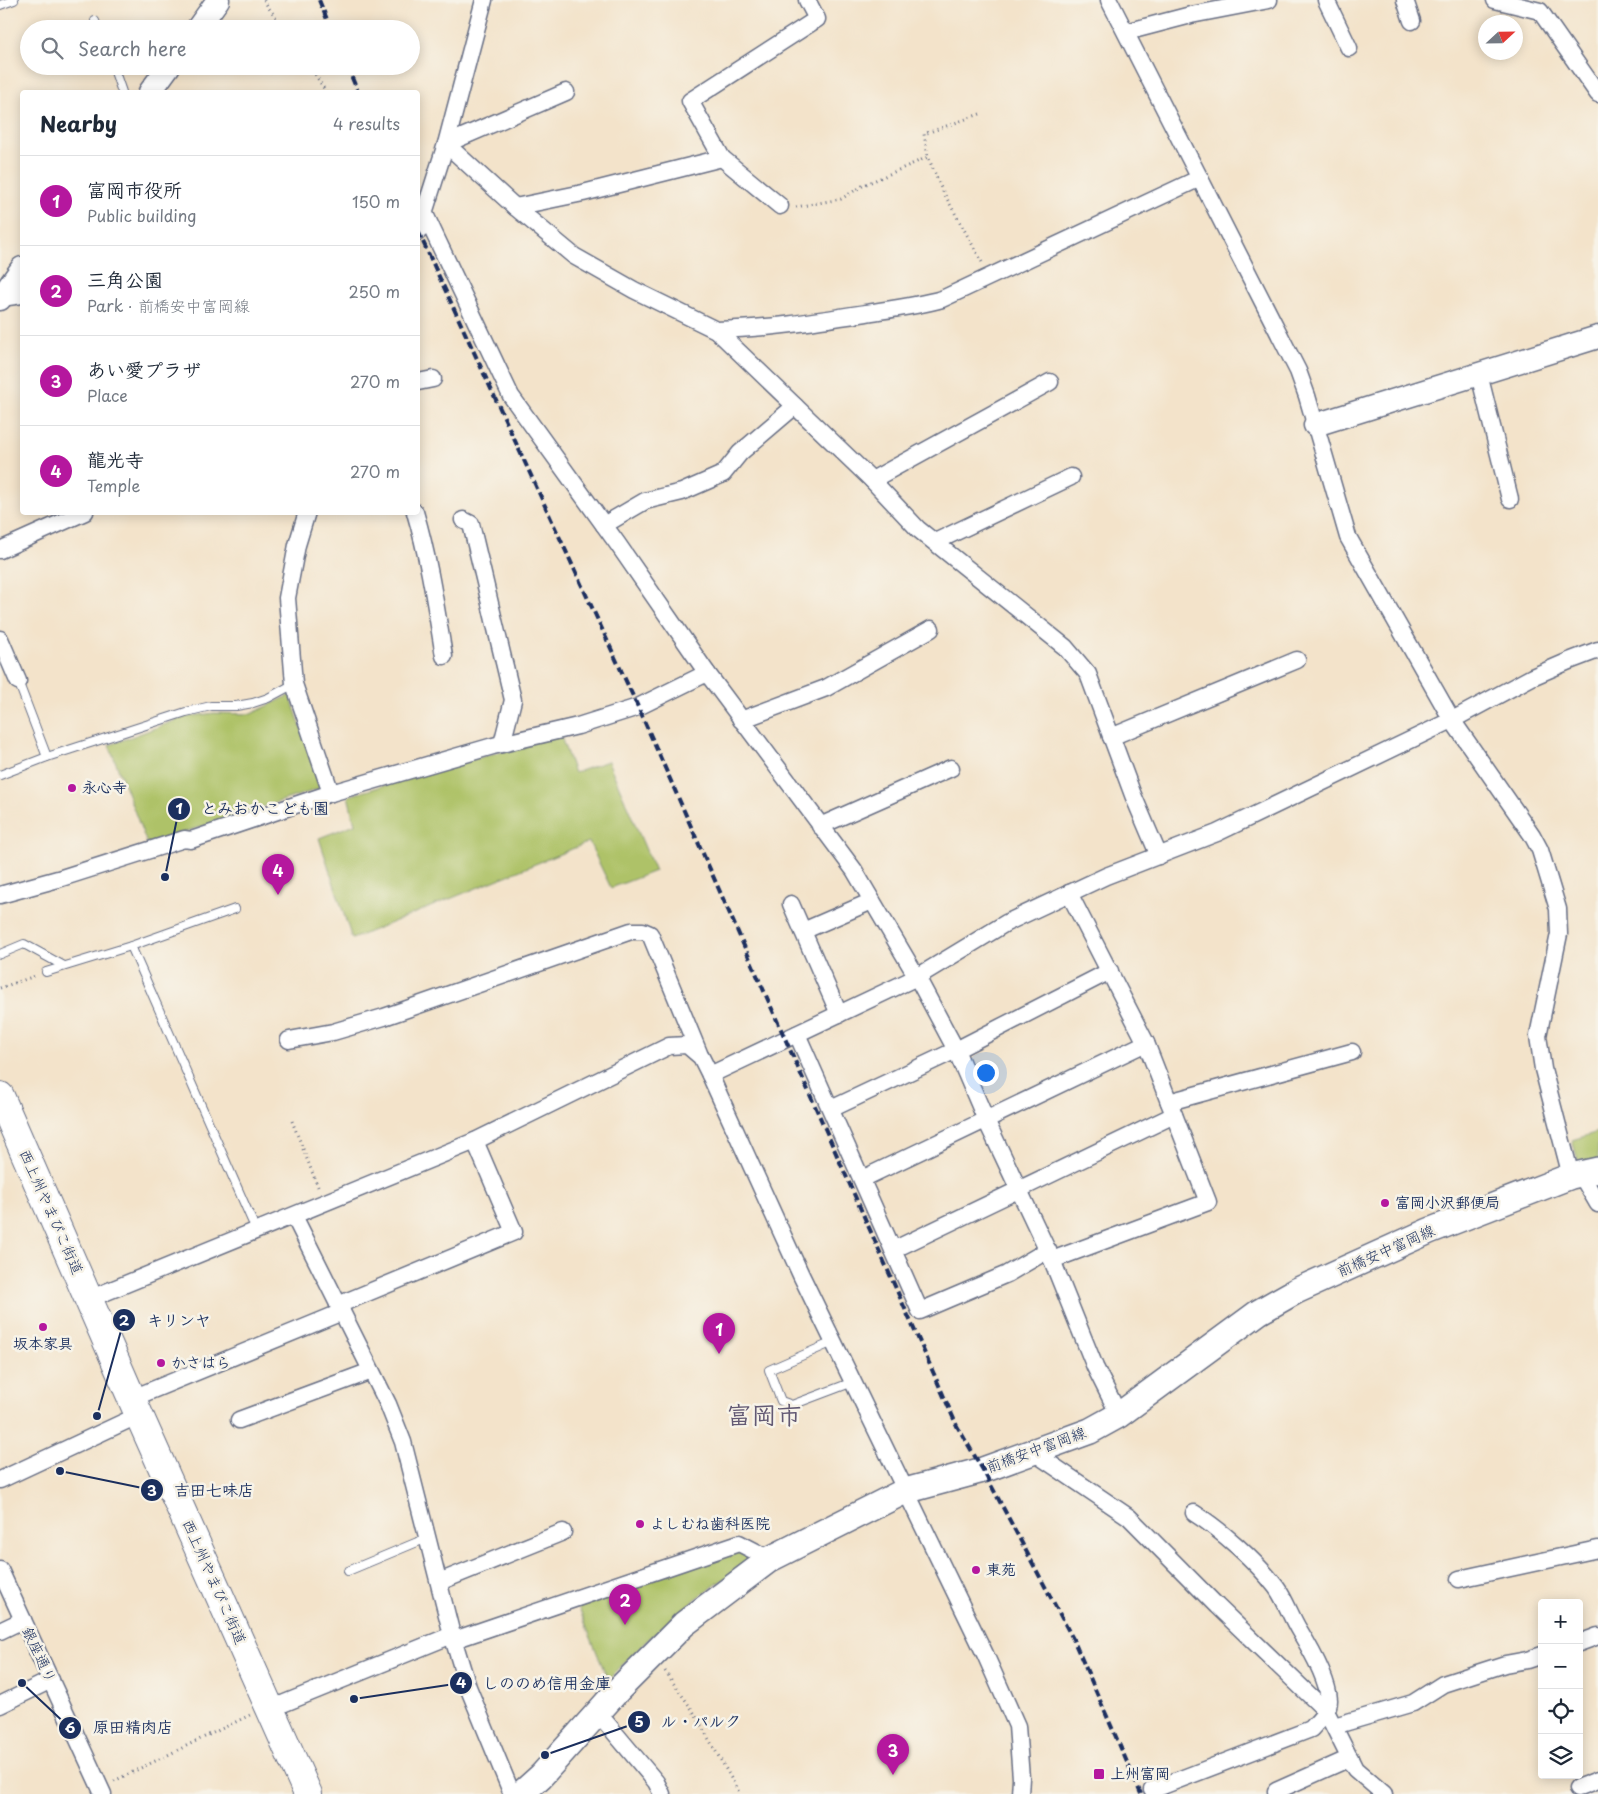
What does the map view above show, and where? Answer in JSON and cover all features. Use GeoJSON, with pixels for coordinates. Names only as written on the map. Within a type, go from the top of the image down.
{"type":"FeatureCollection","features":[{"type":"Feature","properties":{"kind":"highway","name":"西上州やまびこ街道"},"geometry":{"type":"LineString","coordinates":[[0,1096],[308,1794]]}},
{"type":"Feature","properties":{"kind":"main road","name":"前橋安中富岡線"},"geometry":{"type":"LineString","coordinates":[[521,1794],[541,1776],[619,1689],[684,1624],[770,1559],[905,1491],[983,1470],[1090,1431],[1119,1415],[1259,1312],[1296,1290],[1429,1231],[1583,1173]]}},
{"type":"Feature","properties":{"kind":"street"},"geometry":{"type":"LineString","coordinates":[[204,20],[218,0]]}},
{"type":"Feature","properties":{"kind":"street"},"geometry":{"type":"LineString","coordinates":[[420,225],[446,144],[484,0]]}},
{"type":"Feature","properties":{"kind":"street"},"geometry":{"type":"LineString","coordinates":[[780,206],[722,158],[690,101],[817,18],[807,0]]}},
{"type":"Feature","properties":{"kind":"street"},"geometry":{"type":"LineString","coordinates":[[1109,0],[1298,371],[1308,396],[1348,537],[1452,720],[1532,835],[1540,850],[1558,909],[1559,934],[1538,1036],[1543,1069],[1583,1173],[1598,1204]]}},
{"type":"Feature","properties":{"kind":"street"},"geometry":{"type":"LineString","coordinates":[[1126,32],[1190,14],[1269,0]]}},
{"type":"Feature","properties":{"kind":"street"},"geometry":{"type":"LineString","coordinates":[[1326,0],[1349,48]]}},
{"type":"Feature","properties":{"kind":"street"},"geometry":{"type":"LineString","coordinates":[[1404,0],[1412,21]]}},
{"type":"Feature","properties":{"kind":"street"},"geometry":{"type":"LineString","coordinates":[[1495,0],[1540,11],[1598,94]]}},
{"type":"Feature","properties":{"kind":"street"},"geometry":{"type":"LineString","coordinates":[[151,90],[162,75]]}},
{"type":"Feature","properties":{"kind":"street"},"geometry":{"type":"LineString","coordinates":[[446,144],[566,92]]}},
{"type":"Feature","properties":{"kind":"street"},"geometry":{"type":"LineString","coordinates":[[446,144],[574,256],[634,290],[716,330],[872,480],[918,528],[1065,647],[1088,674],[1133,795],[1159,856]]}},
{"type":"Feature","properties":{"kind":"street"},"geometry":{"type":"LineString","coordinates":[[516,207],[583,193],[722,158]]}},
{"type":"Feature","properties":{"kind":"street"},"geometry":{"type":"LineString","coordinates":[[716,330],[793,325],[919,305],[951,295],[1200,178]]}},
{"type":"Feature","properties":{"kind":"street"},"geometry":{"type":"LineString","coordinates":[[424,212],[511,396],[604,525],[706,673],[854,870],[917,977],[956,1050],[986,1120],[1050,1255],[1095,1367],[1119,1415]]}},
{"type":"Feature","properties":{"kind":"street"},"geometry":{"type":"LineString","coordinates":[[8,298],[20,272]]}},
{"type":"Feature","properties":{"kind":"street"},"geometry":{"type":"LineString","coordinates":[[1315,425],[1598,337]]}},
{"type":"Feature","properties":{"kind":"street"},"geometry":{"type":"LineString","coordinates":[[1479,374],[1510,499]]}},
{"type":"Feature","properties":{"kind":"street"},"geometry":{"type":"LineString","coordinates":[[872,480],[1050,382]]}},
{"type":"Feature","properties":{"kind":"street"},"geometry":{"type":"LineString","coordinates":[[604,525],[645,501],[682,492],[723,474],[740,453],[795,406]]}},
{"type":"Feature","properties":{"kind":"street"},"geometry":{"type":"LineString","coordinates":[[935,542],[1071,477]]}},
{"type":"Feature","properties":{"kind":"street"},"geometry":{"type":"LineString","coordinates":[[0,550],[78,515]]}},
{"type":"Feature","properties":{"kind":"street"},"geometry":{"type":"LineString","coordinates":[[306,515],[297,545],[287,598],[294,684],[331,792]]}},
{"type":"Feature","properties":{"kind":"street"},"geometry":{"type":"LineString","coordinates":[[416,515],[433,587],[444,656]]}},
{"type":"Feature","properties":{"kind":"street"},"geometry":{"type":"LineString","coordinates":[[463,520],[471,524],[513,700],[502,744]]}},
{"type":"Feature","properties":{"kind":"street"},"geometry":{"type":"LineString","coordinates":[[741,720],[826,688],[931,629]]}},
{"type":"Feature","properties":{"kind":"street"},"geometry":{"type":"LineString","coordinates":[[0,639],[18,682]]}},
{"type":"Feature","properties":{"kind":"street"},"geometry":{"type":"LineString","coordinates":[[710,1075],[917,977],[1006,923],[1106,876],[1217,833],[1452,720],[1532,677],[1598,650]]}},
{"type":"Feature","properties":{"kind":"street"},"geometry":{"type":"LineString","coordinates":[[1111,737],[1297,660]]}},
{"type":"Feature","properties":{"kind":"street"},"geometry":{"type":"LineString","coordinates":[[0,895],[58,879],[184,839],[191,840],[331,792],[502,744],[578,726],[638,707],[706,673]]}},
{"type":"Feature","properties":{"kind":"street"},"geometry":{"type":"LineString","coordinates":[[820,826],[951,768]]}},
{"type":"Feature","properties":{"kind":"street"},"geometry":{"type":"LineString","coordinates":[[797,1034],[920,1311],[1050,1255],[1208,1202],[1146,1043],[1069,893]]}},
{"type":"Feature","properties":{"kind":"street"},"geometry":{"type":"LineString","coordinates":[[803,931],[872,901]]}},
{"type":"Feature","properties":{"kind":"street"},"geometry":{"type":"LineString","coordinates":[[791,904],[839,1014]]}},
{"type":"Feature","properties":{"kind":"street"},"geometry":{"type":"LineString","coordinates":[[289,1040],[333,1032],[384,1017],[632,931],[643,930],[650,934],[700,1056],[833,1342],[985,1654],[1017,1726],[1021,1778],[1020,1794]]}},
{"type":"Feature","properties":{"kind":"street"},"geometry":{"type":"LineString","coordinates":[[830,1109],[956,1050],[1110,971]]}},
{"type":"Feature","properties":{"kind":"street"},"geometry":{"type":"LineString","coordinates":[[862,1179],[1146,1043]]}},
{"type":"Feature","properties":{"kind":"street"},"geometry":{"type":"LineString","coordinates":[[89,1299],[475,1141],[670,1046],[687,1045],[700,1056]]}},
{"type":"Feature","properties":{"kind":"street"},"geometry":{"type":"LineString","coordinates":[[893,1250],[1018,1189],[1172,1108],[1352,1052]]}},
{"type":"Feature","properties":{"kind":"street"},"geometry":{"type":"LineString","coordinates":[[0,1480],[136,1407],[340,1308],[514,1232],[475,1141]]}},
{"type":"Feature","properties":{"kind":"street"},"geometry":{"type":"LineString","coordinates":[[294,1216],[388,1404],[403,1442],[453,1637],[468,1686],[512,1794]]}},
{"type":"Feature","properties":{"kind":"street"},"geometry":{"type":"LineString","coordinates":[[239,1420],[371,1371]]}},
{"type":"Feature","properties":{"kind":"street"},"geometry":{"type":"LineString","coordinates":[[1033,1452],[1129,1517],[1217,1606],[1326,1711],[1355,1769],[1384,1794]]}},
{"type":"Feature","properties":{"kind":"street"},"geometry":{"type":"LineString","coordinates":[[1152,1790],[1311,1728],[1326,1711],[1329,1701],[1314,1655],[1294,1623],[1277,1588],[1256,1565],[1217,1529],[1194,1513]]}},
{"type":"Feature","properties":{"kind":"street"},"geometry":{"type":"LineString","coordinates":[[439,1582],[563,1532]]}},
{"type":"Feature","properties":{"kind":"street"},"geometry":{"type":"LineString","coordinates":[[269,1707],[453,1637],[739,1543],[770,1559]]}},
{"type":"Feature","properties":{"kind":"street"},"geometry":{"type":"LineString","coordinates":[[1459,1578],[1598,1549]]}},
{"type":"Feature","properties":{"kind":"street","name":"銀座通り"},"geometry":{"type":"LineString","coordinates":[[0,1570],[102,1791]]}},
{"type":"Feature","properties":{"kind":"street"},"geometry":{"type":"LineString","coordinates":[[0,1631],[23,1620]]}},
{"type":"Feature","properties":{"kind":"street"},"geometry":{"type":"LineString","coordinates":[[1583,1642],[1598,1636]]}},
{"type":"Feature","properties":{"kind":"street"},"geometry":{"type":"LineString","coordinates":[[1334,1726],[1413,1703],[1443,1684],[1505,1664],[1538,1656]]}},
{"type":"Feature","properties":{"kind":"street"},"geometry":{"type":"LineString","coordinates":[[0,1705],[51,1680]]}},
{"type":"Feature","properties":{"kind":"street"},"geometry":{"type":"LineString","coordinates":[[598,1713],[656,1782],[662,1794]]}},
{"type":"Feature","properties":{"kind":"street"},"geometry":{"type":"LineString","coordinates":[[1276,1792],[1350,1758]]}},
{"type":"Feature","properties":{"kind":"street"},"geometry":{"type":"LineString","coordinates":[[1577,1788],[1598,1780]]}},
{"type":"Feature","properties":{"kind":"lane"},"geometry":{"type":"LineString","coordinates":[[0,5],[14,0]]}},
{"type":"Feature","properties":{"kind":"lane"},"geometry":{"type":"LineString","coordinates":[[115,75],[121,90]]}},
{"type":"Feature","properties":{"kind":"lane"},"geometry":{"type":"LineString","coordinates":[[18,682],[47,757]]}},
{"type":"Feature","properties":{"kind":"lane"},"geometry":{"type":"LineString","coordinates":[[0,775],[47,757],[186,712],[211,706],[236,706],[268,698],[294,684]]}},
{"type":"Feature","properties":{"kind":"lane"},"geometry":{"type":"LineString","coordinates":[[46,972],[131,946],[235,909]]}},
{"type":"Feature","properties":{"kind":"lane"},"geometry":{"type":"LineString","coordinates":[[0,954],[24,944],[64,966]]}},
{"type":"Feature","properties":{"kind":"lane"},"geometry":{"type":"LineString","coordinates":[[131,946],[256,1230]]}},
{"type":"Feature","properties":{"kind":"lane"},"geometry":{"type":"LineString","coordinates":[[833,1342],[769,1370],[780,1401],[792,1404],[853,1382]]}},
{"type":"Feature","properties":{"kind":"lane"},"geometry":{"type":"LineString","coordinates":[[348,1571],[427,1538]]}},
{"type":"Feature","properties":{"kind":"path"},"geometry":{"type":"LineString","coordinates":[[264,0],[278,20]]}},
{"type":"Feature","properties":{"kind":"path"},"geometry":{"type":"LineString","coordinates":[[316,75],[325,90]]}},
{"type":"Feature","properties":{"kind":"path"},"geometry":{"type":"LineString","coordinates":[[980,114],[924,134],[928,157],[941,188],[991,277]]}},
{"type":"Feature","properties":{"kind":"path"},"geometry":{"type":"LineString","coordinates":[[780,206],[798,208],[841,199],[864,185],[928,157]]}},
{"type":"Feature","properties":{"kind":"path"},"geometry":{"type":"LineString","coordinates":[[0,988],[46,972]]}},
{"type":"Feature","properties":{"kind":"path"},"geometry":{"type":"LineString","coordinates":[[292,1121],[325,1203]]}},
{"type":"Feature","properties":{"kind":"path"},"geometry":{"type":"LineString","coordinates":[[662,1666],[693,1711],[740,1794]]}},
{"type":"Feature","properties":{"kind":"path"},"geometry":{"type":"LineString","coordinates":[[102,1791],[269,1707]]}},
{"type":"Feature","properties":{"kind":"green space"},"geometry":{"type":"Polygon","coordinates":[[[290,695],[322,788],[147,844],[109,745],[185,717],[214,713],[251,714],[290,695]]]}},
{"type":"Feature","properties":{"kind":"green space"},"geometry":{"type":"Polygon","coordinates":[[[560,734],[574,773],[608,761],[655,871],[611,888],[589,842],[352,939],[319,838],[355,824],[348,796],[560,734]]]}},
{"type":"Feature","properties":{"kind":"green space"},"geometry":{"type":"Polygon","coordinates":[[[1598,1132],[1598,1162],[1579,1164],[1572,1140],[1598,1132]]]}},
{"type":"Feature","properties":{"kind":"green space"},"geometry":{"type":"Polygon","coordinates":[[[733,1549],[744,1551],[748,1558],[745,1564],[693,1601],[643,1644],[608,1680],[578,1606],[733,1549]]]}},
{"type":"Feature","properties":{"kind":"railway"},"geometry":{"type":"LineString","coordinates":[[319,0],[327,20]]}},
{"type":"Feature","properties":{"kind":"railway"},"geometry":{"type":"LineString","coordinates":[[351,75],[357,90]]}},
{"type":"Feature","properties":{"kind":"railway"},"geometry":{"type":"LineString","coordinates":[[420,235],[638,707],[957,1426],[983,1470],[1073,1639],[1141,1794]]}},
{"type":"Feature","properties":{"kind":"place","name":"永心寺"},"geometry":{"type":"Point","coordinates":[72,788]}},
{"type":"Feature","properties":{"kind":"place","name":"とみおかこども園"},"geometry":{"type":"Point","coordinates":[165,877]}},
{"type":"Feature","properties":{"kind":"place","name":"龍光寺"},"geometry":{"type":"Point","coordinates":[278,895]}},
{"type":"Feature","properties":{"kind":"place","name":"富岡小沢郵便局"},"geometry":{"type":"Point","coordinates":[1385,1203]}},
{"type":"Feature","properties":{"kind":"place","name":"坂本家具"},"geometry":{"type":"Point","coordinates":[43,1327]}},
{"type":"Feature","properties":{"kind":"place","name":"富岡市役所"},"geometry":{"type":"Point","coordinates":[719,1354]}},
{"type":"Feature","properties":{"kind":"place","name":"かさはら"},"geometry":{"type":"Point","coordinates":[161,1363]}},
{"type":"Feature","properties":{"kind":"place","name":"キリンヤ"},"geometry":{"type":"Point","coordinates":[97,1416]}},
{"type":"Feature","properties":{"kind":"place","name":"吉田七味店"},"geometry":{"type":"Point","coordinates":[60,1471]}},
{"type":"Feature","properties":{"kind":"place","name":"よしむね歯科医院"},"geometry":{"type":"Point","coordinates":[640,1524]}},
{"type":"Feature","properties":{"kind":"place","name":"東苑"},"geometry":{"type":"Point","coordinates":[976,1570]}},
{"type":"Feature","properties":{"kind":"place","name":"三角公園"},"geometry":{"type":"Point","coordinates":[625,1625]}},
{"type":"Feature","properties":{"kind":"place","name":"原田精肉店"},"geometry":{"type":"Point","coordinates":[22,1683]}},
{"type":"Feature","properties":{"kind":"place","name":"しののめ信用金庫"},"geometry":{"type":"Point","coordinates":[354,1699]}},
{"type":"Feature","properties":{"kind":"place","name":"ル・パルク"},"geometry":{"type":"Point","coordinates":[545,1755]}},
{"type":"Feature","properties":{"kind":"place","name":"上州富岡"},"geometry":{"type":"Point","coordinates":[1099,1774]}},
{"type":"Feature","properties":{"kind":"place","name":"あい愛プラザ"},"geometry":{"type":"Point","coordinates":[893,1775]}},
{"type":"Feature","properties":{"kind":"district","name":"富岡市"},"geometry":{"type":"Point","coordinates":[764,1415]}}]}
